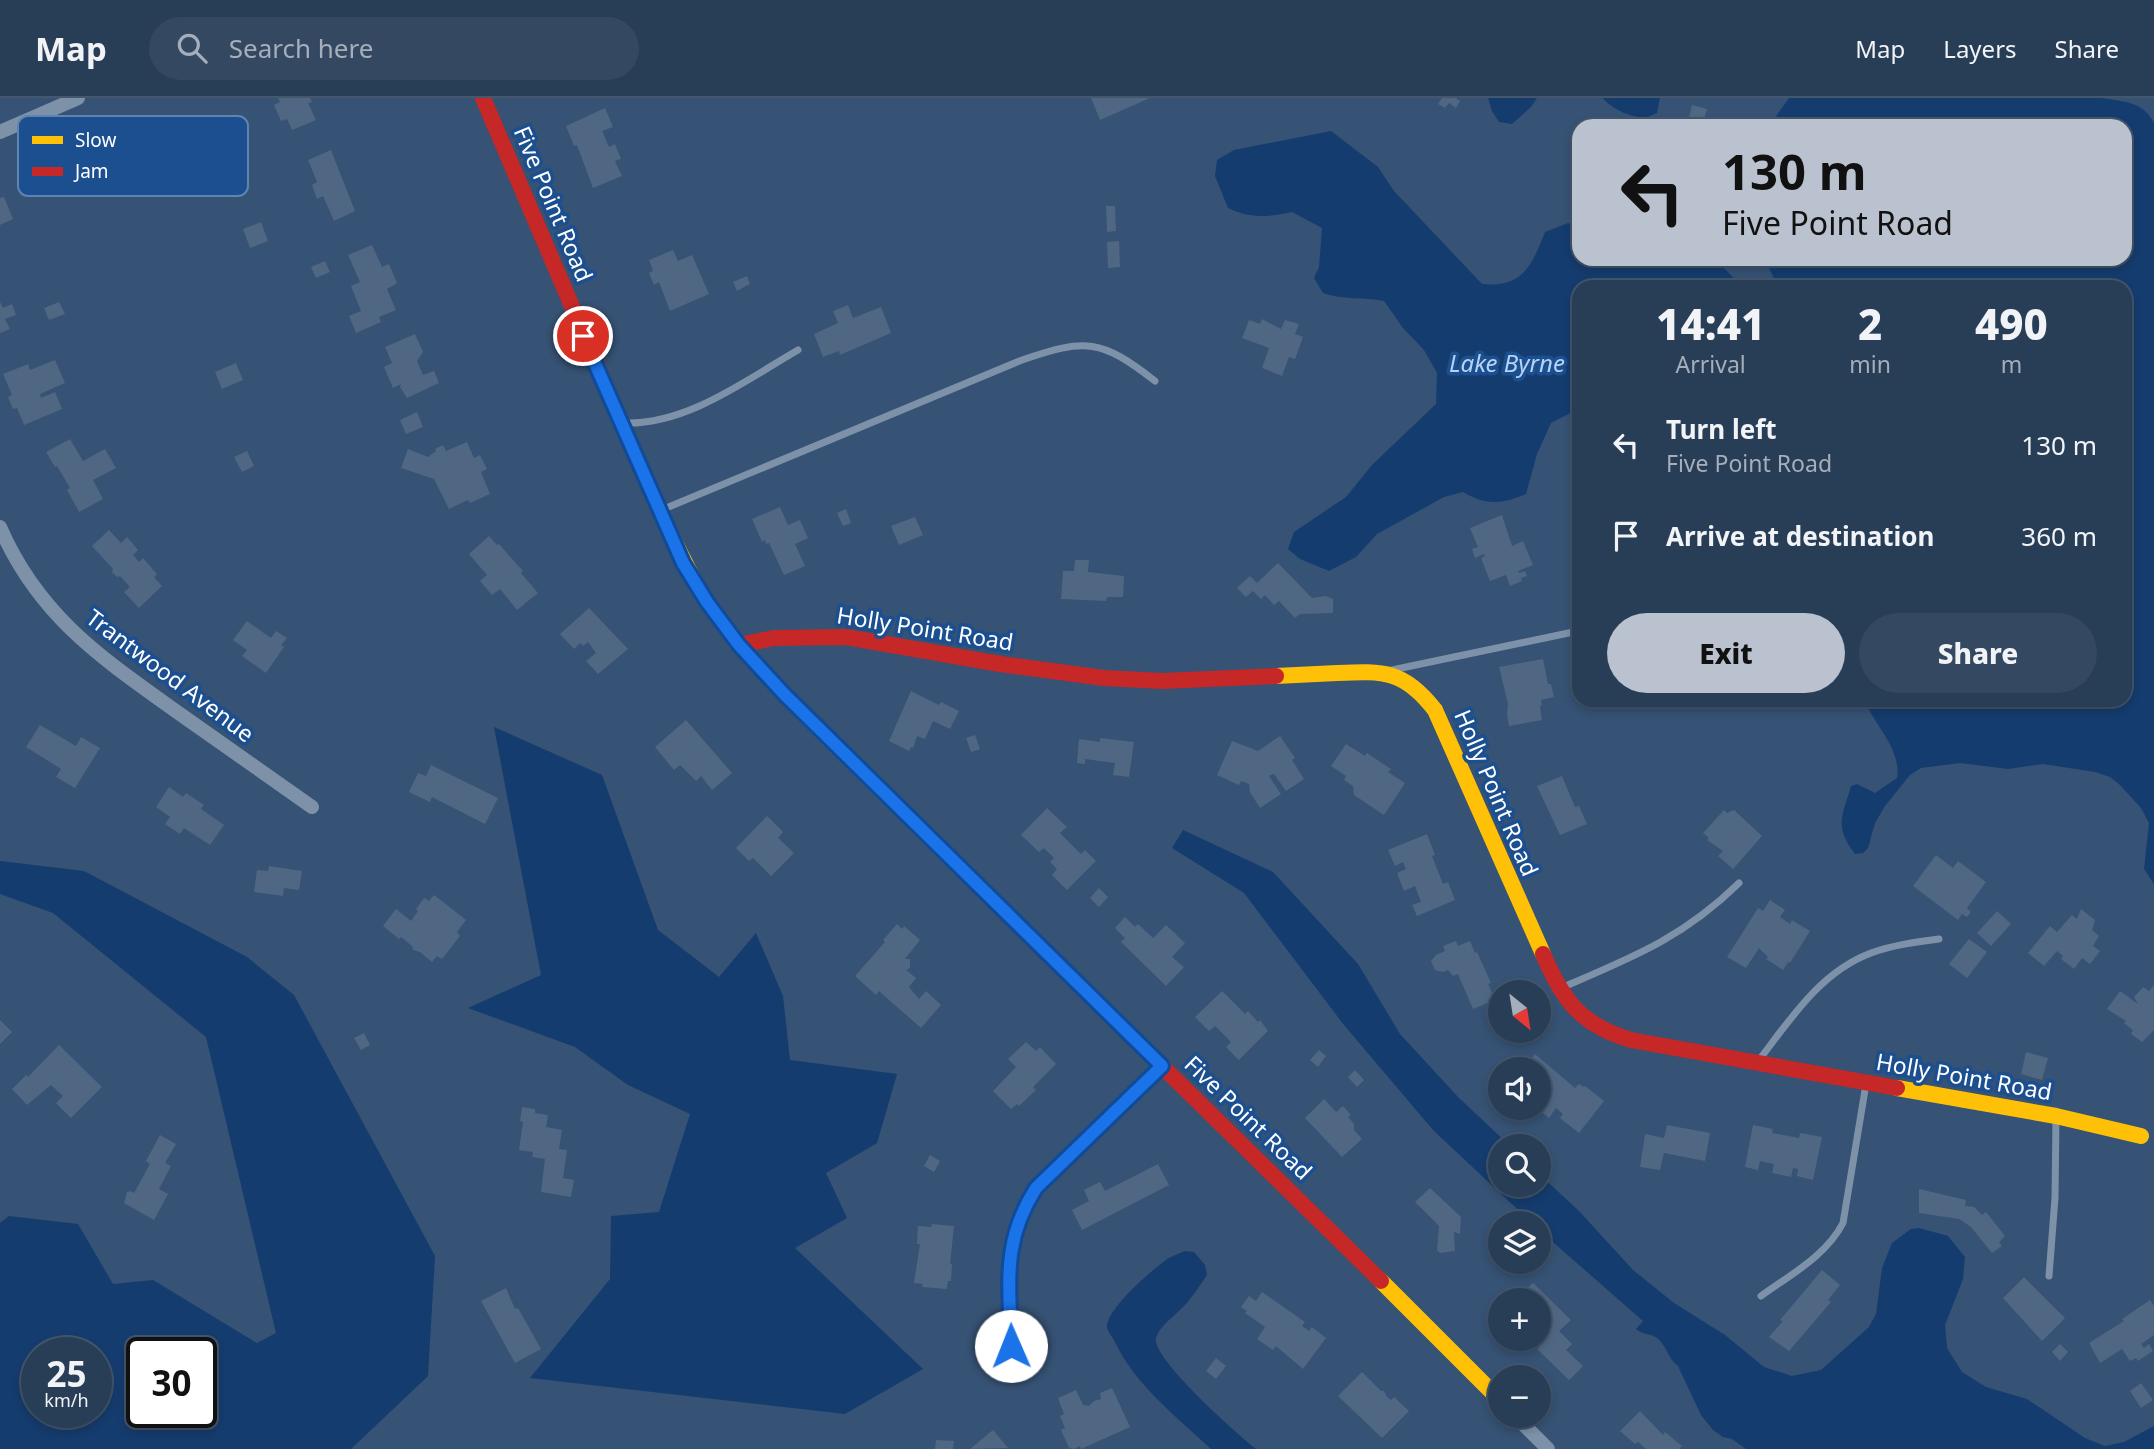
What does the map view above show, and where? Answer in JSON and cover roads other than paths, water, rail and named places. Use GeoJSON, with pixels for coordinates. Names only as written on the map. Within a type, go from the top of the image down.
{"type":"FeatureCollection","features":[{"type":"Feature","properties":{"kind":"street"},"geometry":{"type":"LineString","coordinates":[[37,116],[78,98]]}},
{"type":"Feature","properties":{"kind":"street","name":"Five Point Road"},"geometry":{"type":"LineString","coordinates":[[483,98],[659,511],[689,573],[739,645],[795,705],[1291,1189],[1488,1388]]}},
{"type":"Feature","properties":{"kind":"street"},"geometry":{"type":"LineString","coordinates":[[0,132],[18,124]]}},
{"type":"Feature","properties":{"kind":"street","name":"Trantwood Avenue"},"geometry":{"type":"LineString","coordinates":[[0,527],[26,579],[66,627],[120,671],[312,807]]}},
{"type":"Feature","properties":{"kind":"street","name":"Holly Point Road"},"geometry":{"type":"LineString","coordinates":[[739,645],[774,638],[846,637],[1104,678],[1162,681],[1381,672],[1410,683],[1424,695],[1435,710],[1509,882],[1560,989],[1588,1022],[1608,1033],[1630,1040],[2056,1116],[2141,1136]]}},
{"type":"Feature","properties":{"kind":"street"},"geometry":{"type":"LineString","coordinates":[[1011,1346],[1010,1253],[1024,1208],[1036,1188],[1162,1066]]}},
{"type":"Feature","properties":{"kind":"street"},"geometry":{"type":"LineString","coordinates":[[1528,1428],[1548,1449]]}},
{"type":"Feature","properties":{"kind":"lane"},"geometry":{"type":"LineString","coordinates":[[659,511],[1022,360],[1062,346],[1097,346],[1115,352],[1155,381]]}},
{"type":"Feature","properties":{"kind":"lane"},"geometry":{"type":"LineString","coordinates":[[620,423],[643,424],[686,413],[798,349]]}},
{"type":"Feature","properties":{"kind":"lane"},"geometry":{"type":"LineString","coordinates":[[1381,672],[1572,632]]}},
{"type":"Feature","properties":{"kind":"lane"},"geometry":{"type":"LineString","coordinates":[[1560,989],[1665,941],[1687,928],[1739,883]]}},
{"type":"Feature","properties":{"kind":"lane"},"geometry":{"type":"LineString","coordinates":[[1756,1063],[1806,999],[1832,976],[1870,953],[1939,939]]}},
{"type":"Feature","properties":{"kind":"lane"},"geometry":{"type":"LineString","coordinates":[[1761,1296],[1825,1249],[1843,1223],[1866,1083]]}},
{"type":"Feature","properties":{"kind":"lane"},"geometry":{"type":"LineString","coordinates":[[2049,1276],[2055,1198],[2056,1116]]}},
{"type":"Feature","properties":{"kind":"water"},"geometry":{"type":"Polygon","coordinates":[[[1488,98],[1537,98],[1512,124],[1499,122],[1488,98]]]}},
{"type":"Feature","properties":{"kind":"water"},"geometry":{"type":"Polygon","coordinates":[[[1603,98],[1660,98],[1657,113],[1641,117],[1622,112],[1603,98]]]}},
{"type":"Feature","properties":{"kind":"water"},"geometry":{"type":"Polygon","coordinates":[[[1789,98],[2102,98],[2139,106],[2154,123],[2154,884],[2144,869],[2149,823],[2141,808],[2120,785],[2110,777],[2095,772],[2043,764],[2008,769],[1960,763],[1921,768],[1910,775],[1885,806],[1875,823],[1868,848],[1863,853],[1855,854],[1842,828],[1851,786],[1857,784],[1875,793],[1897,778],[1891,747],[1867,707],[2132,707],[2132,280],[1775,280],[1768,266],[2132,266],[2132,119],[1775,119],[1789,98]]]}},
{"type":"Feature","properties":{"kind":"water","name":"Lake Byrne"},"geometry":{"type":"Polygon","coordinates":[[[1331,131],[1378,167],[1394,191],[1482,284],[1496,284],[1517,278],[1530,264],[1545,232],[1568,223],[1572,225],[1572,266],[1720,266],[1735,280],[1572,280],[1572,412],[1551,423],[1537,454],[1526,494],[1494,502],[1480,500],[1463,492],[1444,497],[1377,534],[1356,557],[1329,571],[1300,559],[1288,549],[1294,532],[1346,497],[1372,465],[1436,404],[1437,373],[1424,350],[1403,328],[1384,301],[1323,293],[1314,278],[1319,267],[1322,228],[1292,212],[1260,216],[1228,208],[1215,176],[1217,160],[1234,150],[1331,131]]]}},
{"type":"Feature","properties":{"kind":"water"},"geometry":{"type":"Polygon","coordinates":[[[494,727],[602,775],[658,930],[719,977],[756,933],[783,996],[790,1060],[897,1074],[877,1143],[826,1173],[847,1218],[795,1248],[923,1369],[845,1414],[530,1378],[610,1279],[611,1216],[659,1212],[690,1114],[628,1085],[575,1047],[468,1008],[541,975],[494,727]]]}},
{"type":"Feature","properties":{"kind":"water"},"geometry":{"type":"Polygon","coordinates":[[[1183,830],[1273,872],[1358,964],[1400,1034],[1458,1097],[1497,1134],[1488,1134],[1488,1182],[1433,1130],[1344,1025],[1244,893],[1172,848],[1183,830]]]}},
{"type":"Feature","properties":{"kind":"water"},"geometry":{"type":"Polygon","coordinates":[[[0,861],[84,871],[247,957],[294,995],[435,1256],[428,1376],[351,1449],[0,1449],[0,1223],[9,1216],[78,1224],[113,1284],[153,1280],[257,1343],[276,1333],[206,1037],[53,913],[0,894],[0,861]]]}},
{"type":"Feature","properties":{"kind":"water"},"geometry":{"type":"Polygon","coordinates":[[[1551,1185],[1579,1211],[1633,1270],[1674,1303],[1725,1335],[1764,1367],[1792,1376],[1821,1370],[1869,1327],[1876,1314],[1882,1268],[1892,1243],[1911,1229],[1919,1228],[1948,1236],[1965,1257],[1963,1279],[1945,1325],[1947,1348],[1962,1372],[1986,1387],[2027,1399],[2085,1438],[2105,1446],[2124,1442],[2154,1426],[2154,1449],[1746,1449],[1713,1430],[1701,1415],[1678,1366],[1660,1341],[1636,1329],[1643,1321],[1551,1240],[1551,1211],[1519,1211],[1504,1197],[1551,1197],[1551,1185]]]}},
{"type":"Feature","properties":{"kind":"water"},"geometry":{"type":"Polygon","coordinates":[[[1185,1251],[1194,1252],[1205,1265],[1207,1275],[1185,1305],[1161,1329],[1156,1338],[1158,1348],[1197,1396],[1256,1449],[1211,1449],[1145,1386],[1123,1358],[1107,1328],[1113,1311],[1131,1291],[1166,1260],[1185,1251]]]}}]}
